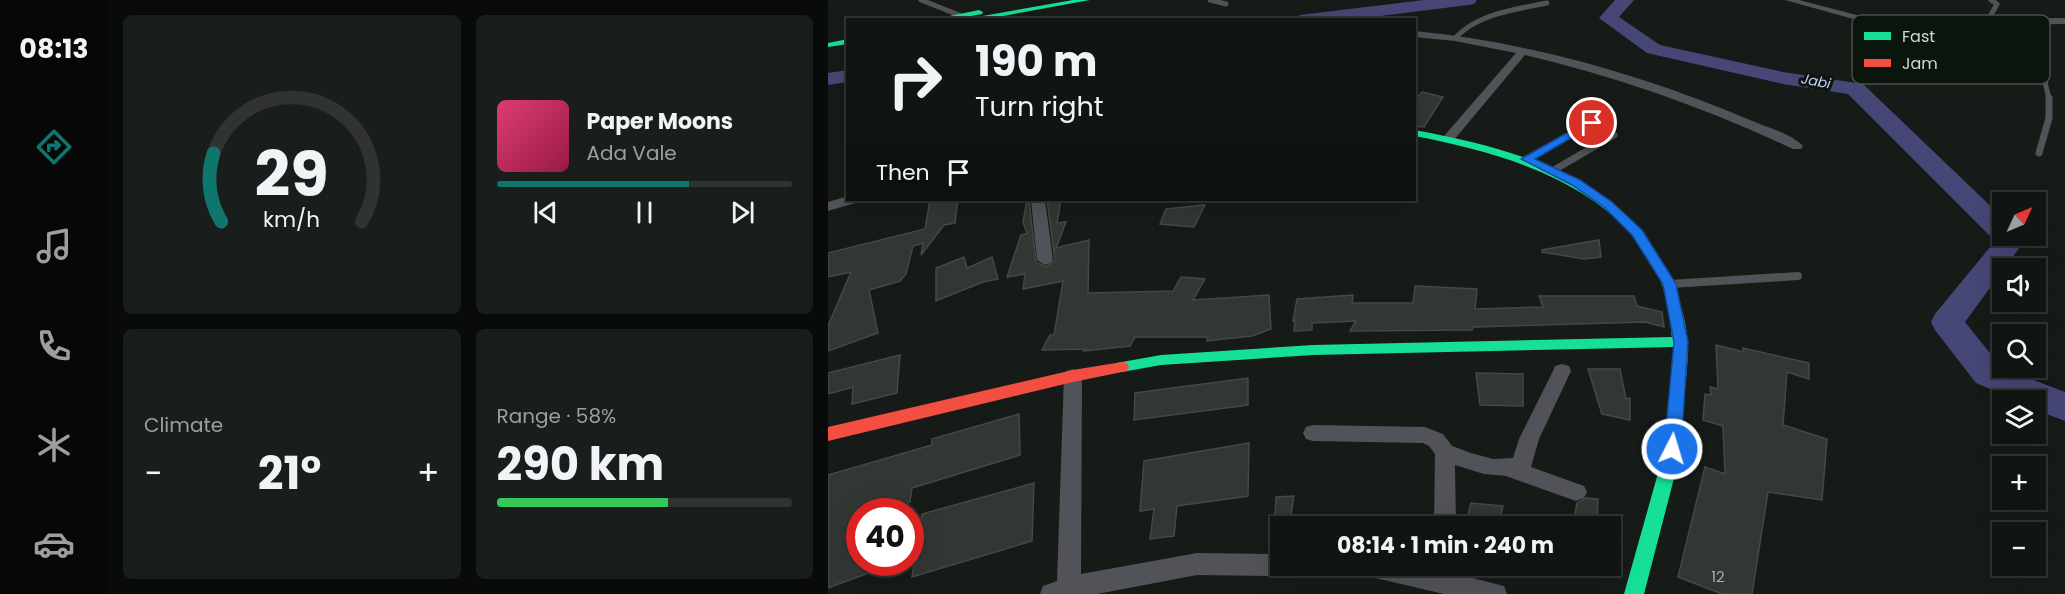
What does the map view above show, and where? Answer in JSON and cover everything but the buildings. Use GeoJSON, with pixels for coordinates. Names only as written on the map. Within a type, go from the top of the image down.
{"type":"FeatureCollection","features":[{"type":"Feature","properties":{"kind":"street"},"geometry":{"type":"LineString","coordinates":[[961,17],[1053,0]]}},
{"type":"Feature","properties":{"kind":"street"},"geometry":{"type":"LineString","coordinates":[[961,17],[1086,0]]}},
{"type":"Feature","properties":{"kind":"street"},"geometry":{"type":"LineString","coordinates":[[1789,0],[1852,16]]}},
{"type":"Feature","properties":{"kind":"street"},"geometry":{"type":"LineString","coordinates":[[2050,22],[2065,21]]}},
{"type":"Feature","properties":{"kind":"street"},"geometry":{"type":"LineString","coordinates":[[1416,34],[1455,38],[1523,51],[1605,71],[1674,93],[1743,120],[1797,146]]}},
{"type":"Feature","properties":{"kind":"street"},"geometry":{"type":"LineString","coordinates":[[828,39],[846,35]]}},
{"type":"Feature","properties":{"kind":"street"},"geometry":{"type":"LineString","coordinates":[[828,45],[846,41]]}},
{"type":"Feature","properties":{"kind":"street"},"geometry":{"type":"LineString","coordinates":[[1449,138],[1523,51]]}},
{"type":"Feature","properties":{"kind":"street"},"geometry":{"type":"LineString","coordinates":[[1416,133],[1449,138],[1526,159],[1554,170],[1608,204],[1637,233],[1669,284],[1681,342],[1672,449],[1634,594]]}},
{"type":"Feature","properties":{"kind":"street"},"geometry":{"type":"LineString","coordinates":[[828,207],[847,201]]}},
{"type":"Feature","properties":{"kind":"street"},"geometry":{"type":"LineString","coordinates":[[1038,201],[1045,260]]}},
{"type":"Feature","properties":{"kind":"street"},"geometry":{"type":"LineString","coordinates":[[828,434],[1073,376],[1161,360],[1313,350],[1681,342]]}},
{"type":"Feature","properties":{"kind":"street"},"geometry":{"type":"LineString","coordinates":[[1510,469],[1522,463],[1529,439],[1562,371]]}},
{"type":"Feature","properties":{"kind":"street"},"geometry":{"type":"LineString","coordinates":[[1073,376],[1060,591],[1197,564],[1270,565]]}},
{"type":"Feature","properties":{"kind":"street"},"geometry":{"type":"LineString","coordinates":[[1313,433],[1425,435],[1437,440],[1445,452],[1445,516]]}},
{"type":"Feature","properties":{"kind":"street"},"geometry":{"type":"LineString","coordinates":[[1445,452],[1476,464],[1510,469],[1576,492]]}},
{"type":"Feature","properties":{"kind":"street"},"geometry":{"type":"LineString","coordinates":[[1450,576],[1495,594]]}},
{"type":"Feature","properties":{"kind":"lane"},"geometry":{"type":"LineString","coordinates":[[921,0],[961,17]]}},
{"type":"Feature","properties":{"kind":"lane"},"geometry":{"type":"LineString","coordinates":[[1210,0],[1226,4]]}},
{"type":"Feature","properties":{"kind":"lane"},"geometry":{"type":"LineString","coordinates":[[1990,15],[1996,4],[1991,0]]}},
{"type":"Feature","properties":{"kind":"lane"},"geometry":{"type":"LineString","coordinates":[[1455,38],[1464,28],[1488,18],[1547,3]]}},
{"type":"Feature","properties":{"kind":"lane"},"geometry":{"type":"LineString","coordinates":[[2039,153],[2048,127],[2051,100],[2046,84]]}},
{"type":"Feature","properties":{"kind":"lane"},"geometry":{"type":"LineString","coordinates":[[1526,159],[1592,123]]}},
{"type":"Feature","properties":{"kind":"lane"},"geometry":{"type":"LineString","coordinates":[[1554,170],[1614,135]]}},
{"type":"Feature","properties":{"kind":"lane"},"geometry":{"type":"LineString","coordinates":[[1669,284],[1798,276]]}},
{"type":"Feature","properties":{"kind":"waterway","name":"Jabi"},"geometry":{"type":"LineString","coordinates":[[1317,18],[1468,0]]}},
{"type":"Feature","properties":{"kind":"waterway","name":"Jabi"},"geometry":{"type":"LineString","coordinates":[[1625,0],[1608,18],[1654,49],[1783,78],[1855,89],[1992,222]]}},
{"type":"Feature","properties":{"kind":"waterway","name":"Jabi"},"geometry":{"type":"LineString","coordinates":[[828,79],[846,76]]}},
{"type":"Feature","properties":{"kind":"waterway","name":"Jabi"},"geometry":{"type":"LineString","coordinates":[[2006,246],[1947,322],[1988,374],[2065,407]]}},
{"type":"Feature","properties":{"kind":"traffic: fast"},"geometry":{"type":"LineString","coordinates":[[976,18],[1086,0]]}},
{"type":"Feature","properties":{"kind":"traffic: fast"},"geometry":{"type":"LineString","coordinates":[[945,18],[979,12]]}},
{"type":"Feature","properties":{"kind":"traffic: fast"},"geometry":{"type":"LineString","coordinates":[[828,45],[846,41]]}},
{"type":"Feature","properties":{"kind":"traffic: fast"},"geometry":{"type":"LineString","coordinates":[[1416,133],[1459,141],[1505,153],[1549,170],[1590,192],[1625,220],[1653,255],[1672,296],[1681,356],[1671,459],[1634,594]]}},
{"type":"Feature","properties":{"kind":"traffic: fast"},"geometry":{"type":"LineString","coordinates":[[1122,367],[1161,360],[1313,350],[1681,342]]}},
{"type":"Feature","properties":{"kind":"traffic: jam"},"geometry":{"type":"LineString","coordinates":[[828,434],[1073,376],[1122,367]]}},
{"type":"Feature","properties":{"kind":"route"},"geometry":{"type":"LineString","coordinates":[[1592,123],[1526,159],[1576,182],[1608,204],[1637,233],[1669,284],[1681,342],[1672,449]]}}]}
